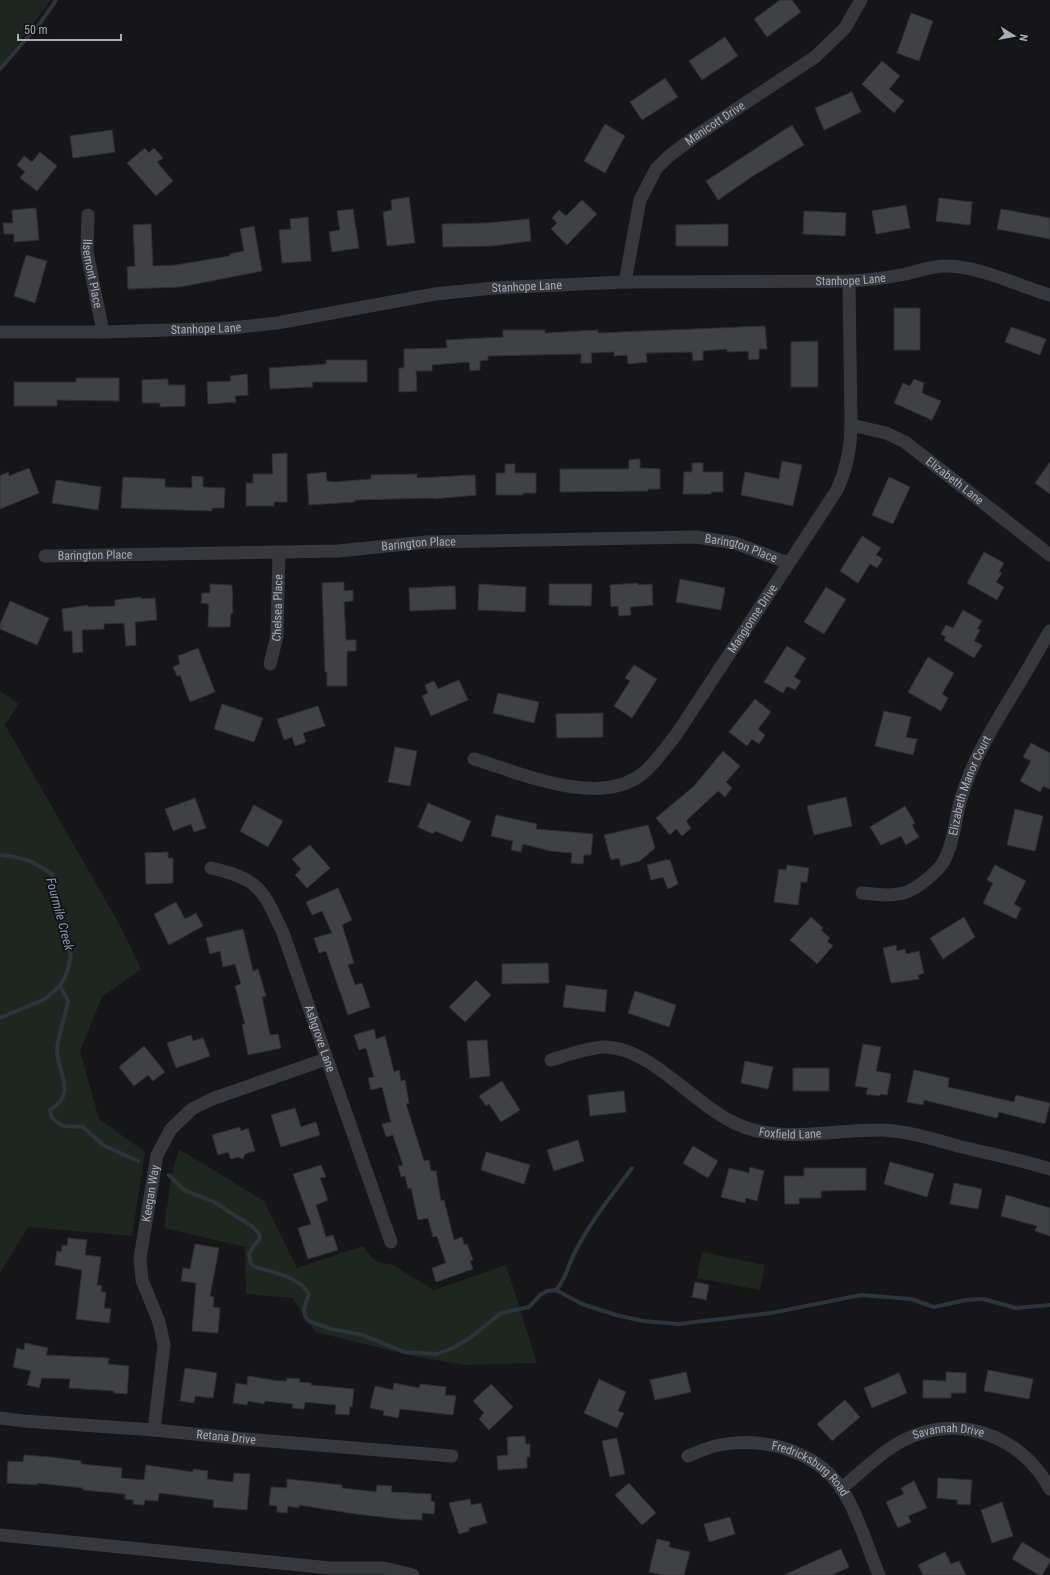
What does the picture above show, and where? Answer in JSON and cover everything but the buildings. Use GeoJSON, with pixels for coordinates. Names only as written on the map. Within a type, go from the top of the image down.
{"type":"FeatureCollection","features":[{"type":"Feature","properties":{"kind":"street","name":"Manicott Drive"},"geometry":{"type":"LineString","coordinates":[[625,282],[640,200],[656,169],[669,156],[697,135],[815,57],[845,28],[861,0]]}},
{"type":"Feature","properties":{"kind":"street","name":"Ilsemont Place"},"geometry":{"type":"LineString","coordinates":[[88,215],[87,252],[103,332]]}},
{"type":"Feature","properties":{"kind":"street","name":"Stanhope Lane"},"geometry":{"type":"LineString","coordinates":[[0,332],[103,332],[232,328],[277,323],[436,294],[494,288],[625,282],[849,281],[893,276],[936,266],[957,267],[977,271],[1050,295]]}},
{"type":"Feature","properties":{"kind":"street","name":"Mangionne Drive"},"geometry":{"type":"LineString","coordinates":[[474,759],[553,783],[576,788],[604,788],[630,781],[641,774],[651,765],[676,735],[836,490],[845,472],[851,440],[852,424],[849,281]]}},
{"type":"Feature","properties":{"kind":"street","name":"Elizabeth Lane"},"geometry":{"type":"LineString","coordinates":[[852,424],[886,433],[905,442],[1050,555]]}},
{"type":"Feature","properties":{"kind":"street","name":"Barington Place"},"geometry":{"type":"LineString","coordinates":[[45,556],[338,550],[426,542],[696,537],[735,543],[788,563]]}},
{"type":"Feature","properties":{"kind":"street","name":"Chelsea Place"},"geometry":{"type":"LineString","coordinates":[[270,664],[277,636],[279,552]]}},
{"type":"Feature","properties":{"kind":"street","name":"Elizabeth Manor Court"},"geometry":{"type":"LineString","coordinates":[[862,893],[890,896],[903,895],[917,887],[939,868],[946,858],[962,793],[974,762],[986,738],[1050,631]]}},
{"type":"Feature","properties":{"kind":"street","name":"Ashgrove Lane"},"geometry":{"type":"LineString","coordinates":[[211,868],[232,872],[248,879],[261,891],[283,933],[326,1059],[354,1130],[391,1242]]}},
{"type":"Feature","properties":{"kind":"street","name":"Foxfield Lane"},"geometry":{"type":"LineString","coordinates":[[552,1060],[586,1050],[615,1048],[652,1065],[719,1115],[732,1123],[748,1129],[772,1134],[846,1130],[898,1131],[1050,1169]]}},
{"type":"Feature","properties":{"kind":"street","name":"Keegan Way"},"geometry":{"type":"LineString","coordinates":[[154,1430],[164,1345],[159,1322],[142,1280],[140,1258],[157,1155],[171,1129],[192,1109],[212,1099],[326,1059]]}},
{"type":"Feature","properties":{"kind":"street","name":"Retana Drive"},"geometry":{"type":"LineString","coordinates":[[0,1418],[452,1456]]}},
{"type":"Feature","properties":{"kind":"street","name":"Savannah Drive"},"geometry":{"type":"LineString","coordinates":[[841,1489],[893,1446],[936,1429],[960,1428],[985,1434],[1017,1449],[1038,1469],[1050,1489]]}},
{"type":"Feature","properties":{"kind":"street","name":"Fredricksburg Road"},"geometry":{"type":"LineString","coordinates":[[688,1456],[718,1445],[740,1442],[775,1445],[789,1449],[815,1463],[829,1474],[846,1496],[879,1575]]}},
{"type":"Feature","properties":{"kind":"street"},"geometry":{"type":"LineString","coordinates":[[0,1535],[338,1569],[384,1568],[413,1575]]}},
{"type":"Feature","properties":{"kind":"shaded area"},"geometry":{"type":"Polygon","coordinates":[[[0,0],[51,0],[0,67],[0,0]]]}},
{"type":"Feature","properties":{"kind":"shaded area"},"geometry":{"type":"Polygon","coordinates":[[[0,691],[19,704],[5,725],[118,922],[141,969],[102,997],[80,1051],[99,1119],[145,1152],[132,1236],[28,1227],[0,1273],[0,691]]]}},
{"type":"Feature","properties":{"kind":"shaded area"},"geometry":{"type":"Polygon","coordinates":[[[179,1149],[264,1201],[297,1268],[363,1246],[377,1261],[391,1264],[434,1290],[506,1265],[537,1363],[464,1365],[417,1357],[315,1332],[292,1298],[246,1294],[245,1247],[164,1228],[172,1173],[179,1149]]]}},
{"type":"Feature","properties":{"kind":"shaded area"},"geometry":{"type":"Polygon","coordinates":[[[702,1252],[765,1265],[760,1290],[697,1278],[702,1252]]]}},
{"type":"Feature","properties":{"kind":"waterway","name":"Fourmile Creek"},"geometry":{"type":"LineString","coordinates":[[0,69],[41,22],[56,0]]}},
{"type":"Feature","properties":{"kind":"waterway","name":"Fourmile Creek"},"geometry":{"type":"LineString","coordinates":[[0,855],[28,860],[52,874],[71,955],[67,973],[60,986],[45,999],[0,1018]]}},
{"type":"Feature","properties":{"kind":"waterway"},"geometry":{"type":"LineString","coordinates":[[60,986],[68,1001],[57,1047],[58,1060],[63,1076],[65,1091],[58,1104],[50,1110],[52,1118],[63,1126],[83,1127],[103,1145],[138,1161]]}},
{"type":"Feature","properties":{"kind":"waterway"},"geometry":{"type":"LineString","coordinates":[[556,1290],[587,1230],[632,1168]]}},
{"type":"Feature","properties":{"kind":"waterway"},"geometry":{"type":"LineString","coordinates":[[169,1175],[184,1190],[214,1202],[253,1227],[260,1235],[259,1240],[254,1245],[249,1255],[251,1264],[255,1267],[278,1273],[299,1283],[309,1294],[304,1309],[305,1316],[309,1321],[331,1329],[363,1335],[404,1352],[437,1354],[453,1348],[470,1338],[501,1313],[529,1307],[540,1295],[547,1291],[556,1290],[582,1304],[616,1315],[643,1321],[679,1324],[771,1313],[861,1295],[911,1299],[934,1307],[966,1300],[983,1299],[1016,1308],[1050,1305]]}}]}
